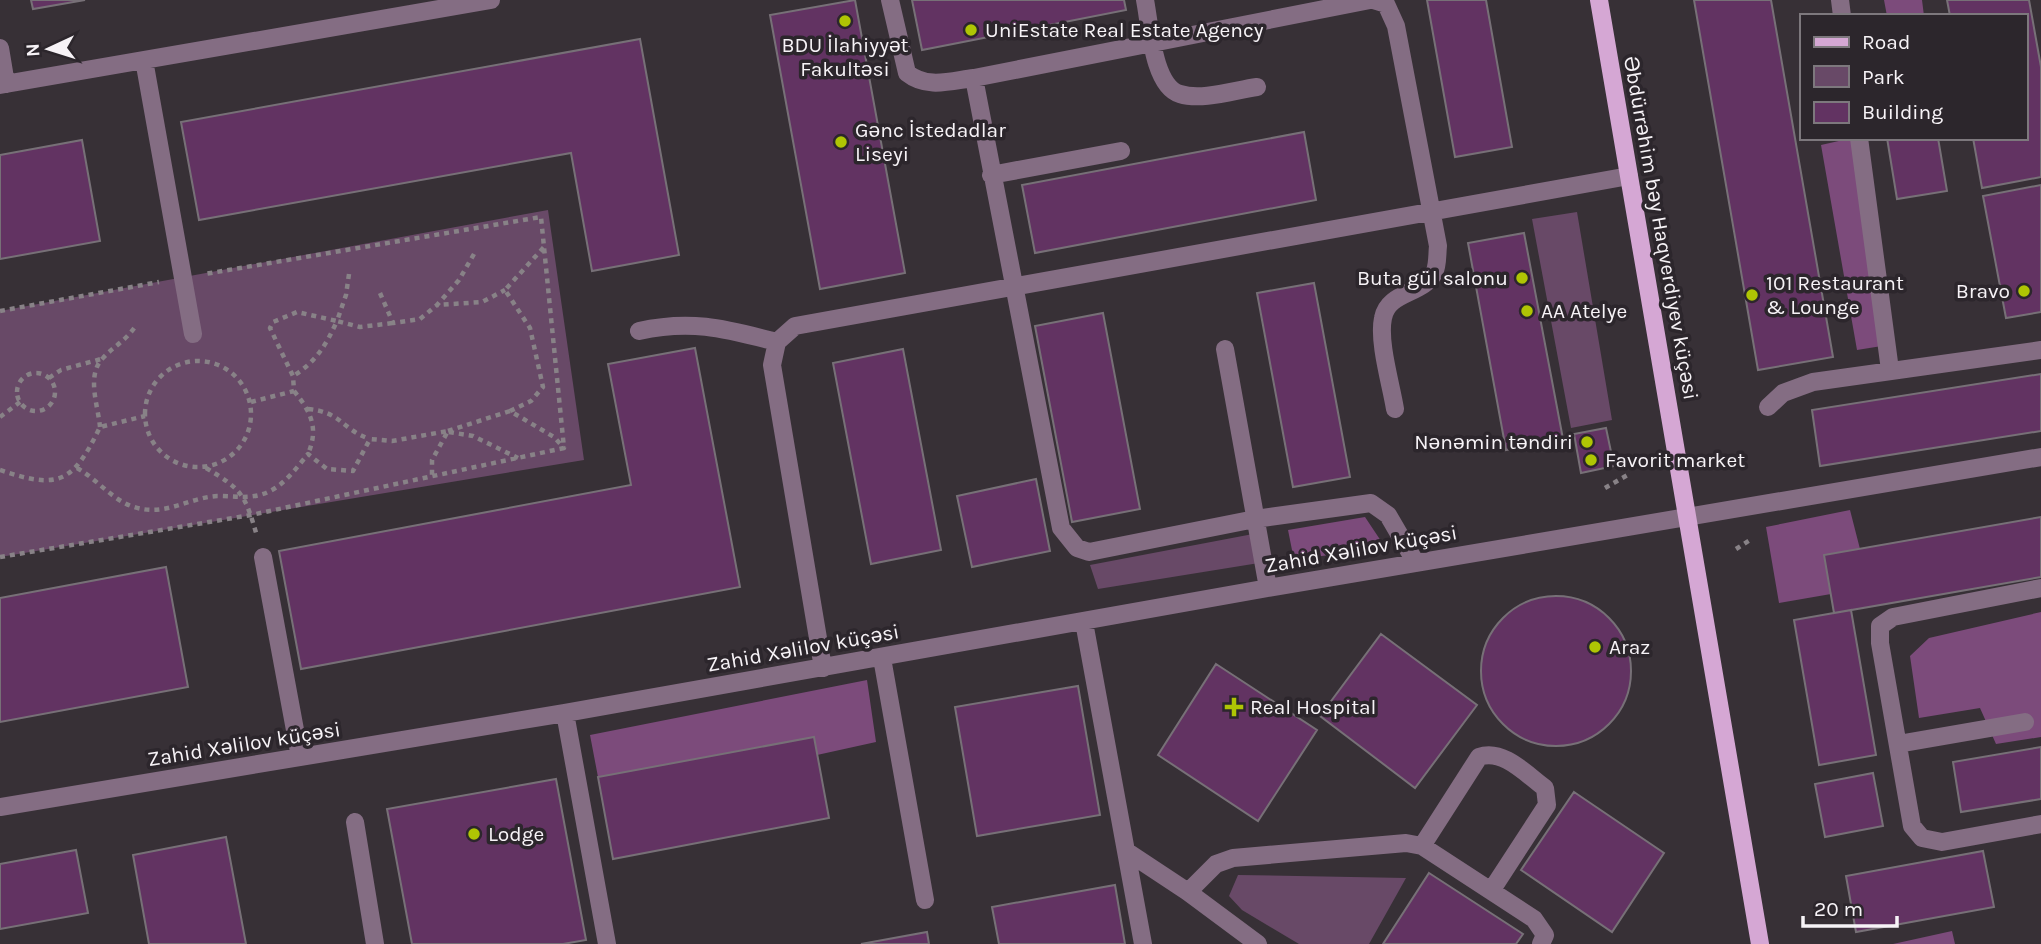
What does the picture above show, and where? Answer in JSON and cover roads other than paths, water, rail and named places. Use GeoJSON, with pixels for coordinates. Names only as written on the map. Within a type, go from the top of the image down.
{"type":"FeatureCollection","features":[{"type":"Feature","properties":{"kind":"main road","name":"Əbdürrəhim bəy Haqverdiyev küçəsi"},"geometry":{"type":"LineString","coordinates":[[1599,0],[1760,944]]}},
{"type":"Feature","properties":{"kind":"street"},"geometry":{"type":"LineString","coordinates":[[0,48],[3,85],[409,7],[491,0]]}},
{"type":"Feature","properties":{"kind":"street"},"geometry":{"type":"LineString","coordinates":[[890,0],[907,73],[917,81],[929,84],[974,78],[1372,0],[1386,4],[1396,26],[1437,246],[1435,272],[1424,285],[1391,302],[1383,316],[1383,333],[1395,410]]}},
{"type":"Feature","properties":{"kind":"street"},"geometry":{"type":"LineString","coordinates":[[1145,0],[1161,79],[1178,94],[1194,96],[1257,87]]}},
{"type":"Feature","properties":{"kind":"street"},"geometry":{"type":"LineString","coordinates":[[144,60],[193,334]]}},
{"type":"Feature","properties":{"kind":"street"},"geometry":{"type":"LineString","coordinates":[[974,78],[990,175],[1061,528],[1077,548],[1089,552],[1255,519],[1371,503],[1388,515],[1416,563]]}},
{"type":"Feature","properties":{"kind":"street"},"geometry":{"type":"LineString","coordinates":[[1858,140],[1890,369]]}},
{"type":"Feature","properties":{"kind":"street"},"geometry":{"type":"LineString","coordinates":[[990,175],[1121,150]]}},
{"type":"Feature","properties":{"kind":"street"},"geometry":{"type":"LineString","coordinates":[[823,668],[772,365],[778,342],[795,326],[1629,176]]}},
{"type":"Feature","properties":{"kind":"street"},"geometry":{"type":"LineString","coordinates":[[639,331],[670,324],[709,324],[778,342]]}},
{"type":"Feature","properties":{"kind":"street"},"geometry":{"type":"LineString","coordinates":[[1225,349],[1268,588]]}},
{"type":"Feature","properties":{"kind":"street"},"geometry":{"type":"LineString","coordinates":[[1768,407],[1783,393],[1813,382],[1890,369],[2041,350]]}},
{"type":"Feature","properties":{"kind":"street","name":"Zahid Xəlilov küçəsi"},"geometry":{"type":"LineString","coordinates":[[0,807],[565,713],[1268,588],[2041,457]]}},
{"type":"Feature","properties":{"kind":"street"},"geometry":{"type":"LineString","coordinates":[[263,557],[300,757]]}},
{"type":"Feature","properties":{"kind":"street"},"geometry":{"type":"LineString","coordinates":[[2041,588],[1893,617],[1880,626],[1880,643],[1912,826],[1922,838],[1942,842],[2041,824]]}},
{"type":"Feature","properties":{"kind":"street"},"geometry":{"type":"LineString","coordinates":[[1084,622],[1143,944]]}},
{"type":"Feature","properties":{"kind":"street"},"geometry":{"type":"LineString","coordinates":[[882,658],[925,900]]}},
{"type":"Feature","properties":{"kind":"street"},"geometry":{"type":"LineString","coordinates":[[565,713],[607,944]]}},
{"type":"Feature","properties":{"kind":"street"},"geometry":{"type":"LineString","coordinates":[[1898,744],[2025,722]]}},
{"type":"Feature","properties":{"kind":"street"},"geometry":{"type":"LineString","coordinates":[[1422,846],[1479,757],[1488,754],[1502,757],[1545,788],[1546,804],[1491,891]]}},
{"type":"Feature","properties":{"kind":"street"},"geometry":{"type":"LineString","coordinates":[[355,822],[375,944]]}},
{"type":"Feature","properties":{"kind":"street"},"geometry":{"type":"LineString","coordinates":[[1188,892],[1216,864],[1233,859],[1406,843],[1422,846],[1534,919],[1545,935],[1541,944]]}},
{"type":"Feature","properties":{"kind":"street"},"geometry":{"type":"LineString","coordinates":[[1126,851],[1188,892],[1258,944]]}},
{"type":"Feature","properties":{"kind":"place","name":"BDU İlahiyyət Fakultəsi"},"geometry":{"type":"Point","coordinates":[845,21]}},
{"type":"Feature","properties":{"kind":"place","name":"UniEstate Real Estate Agency"},"geometry":{"type":"Point","coordinates":[971,30]}},
{"type":"Feature","properties":{"kind":"place","name":"Gənc İstedadlar Liseyi"},"geometry":{"type":"Point","coordinates":[841,142]}},
{"type":"Feature","properties":{"kind":"place","name":"Buta gül salonu"},"geometry":{"type":"Point","coordinates":[1522,278]}},
{"type":"Feature","properties":{"kind":"place","name":"Bravo"},"geometry":{"type":"Point","coordinates":[2024,291]}},
{"type":"Feature","properties":{"kind":"place","name":"101 Restaurant & Lounge"},"geometry":{"type":"Point","coordinates":[1752,295]}},
{"type":"Feature","properties":{"kind":"place","name":"AA Atelye"},"geometry":{"type":"Point","coordinates":[1527,311]}},
{"type":"Feature","properties":{"kind":"place","name":"Nənəmin təndiri"},"geometry":{"type":"Point","coordinates":[1587,442]}},
{"type":"Feature","properties":{"kind":"place","name":"Favorit market"},"geometry":{"type":"Point","coordinates":[1591,460]}},
{"type":"Feature","properties":{"kind":"place","name":"Araz"},"geometry":{"type":"Point","coordinates":[1595,647]}},
{"type":"Feature","properties":{"kind":"place","name":"Real Hospital"},"geometry":{"type":"Point","coordinates":[1234,707]}},
{"type":"Feature","properties":{"kind":"place","name":"Lodge"},"geometry":{"type":"Point","coordinates":[474,834]}}]}
